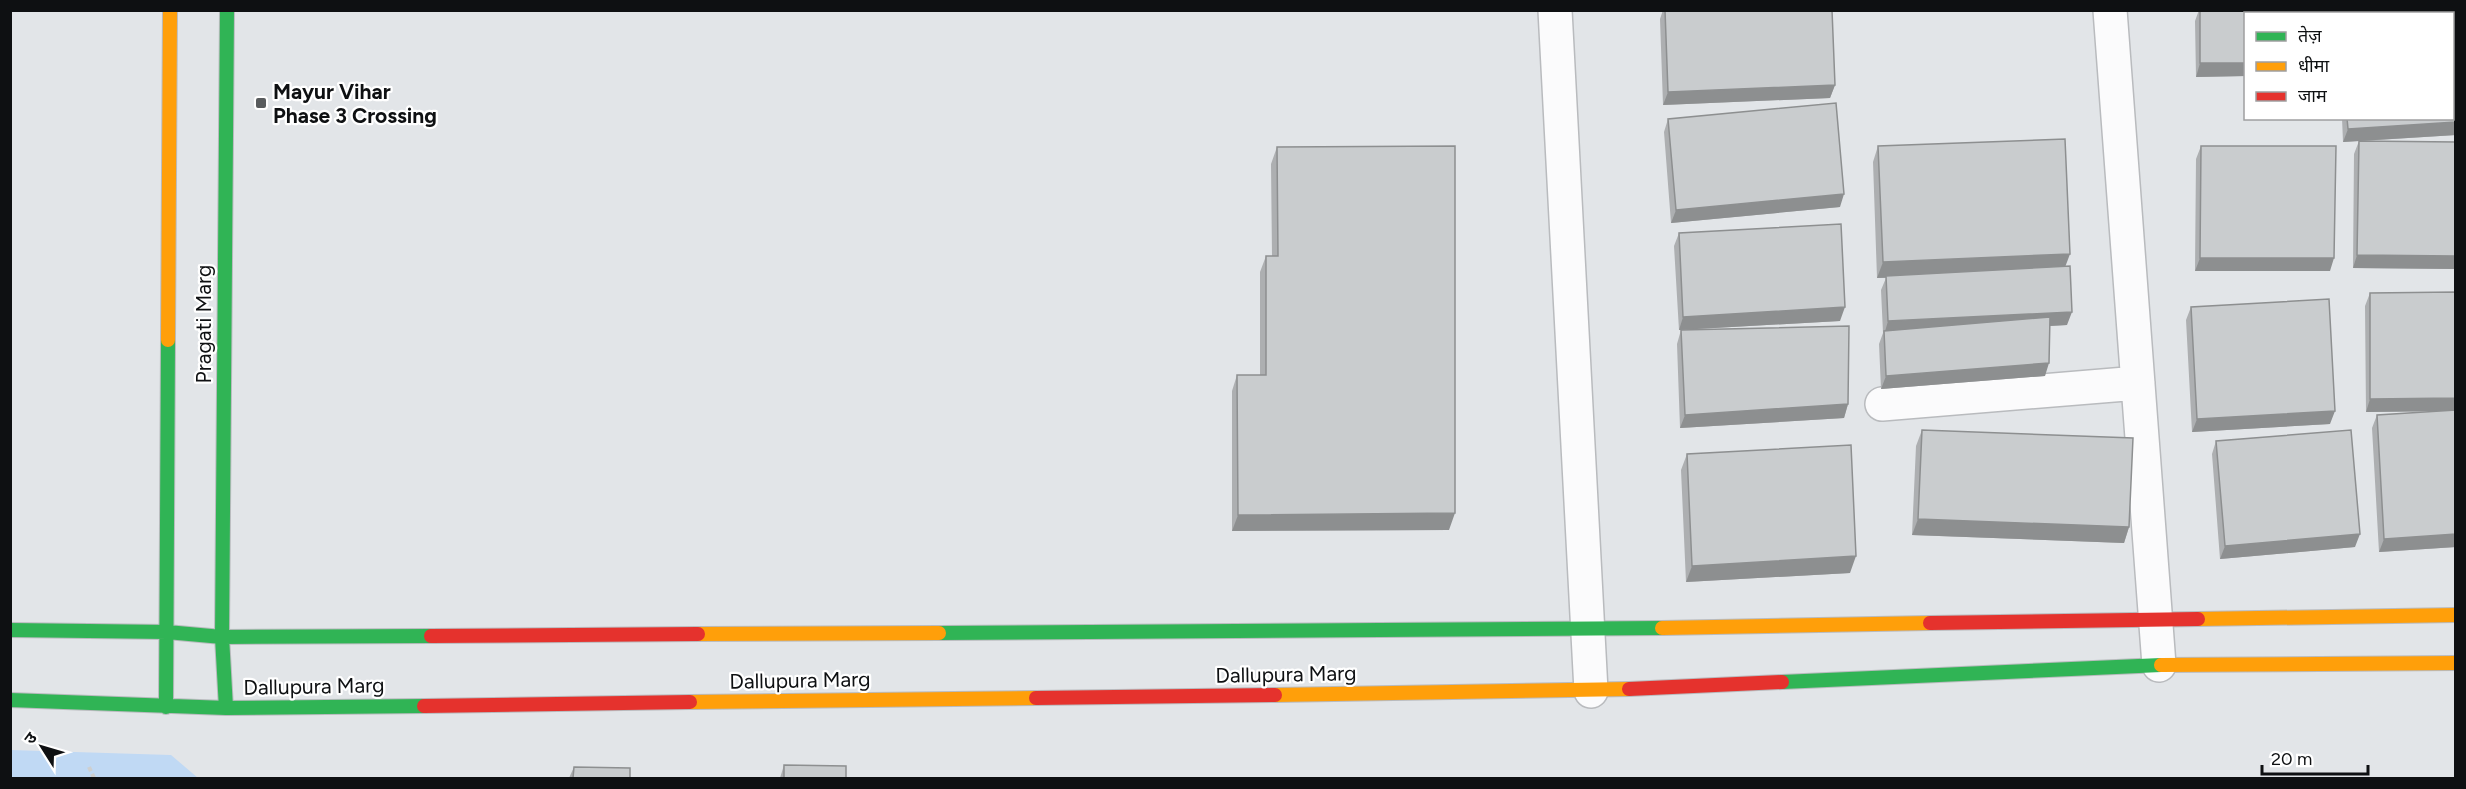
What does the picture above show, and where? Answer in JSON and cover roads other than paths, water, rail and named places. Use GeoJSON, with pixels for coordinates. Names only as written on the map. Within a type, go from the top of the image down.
{"type":"FeatureCollection","features":[{"type":"Feature","properties":{"kind":"main road","name":"Pragati Marg"},"geometry":{"type":"LineString","coordinates":[[166,707],[170,10]]}},
{"type":"Feature","properties":{"kind":"main road","name":"Pragati Marg"},"geometry":{"type":"LineString","coordinates":[[226,708],[222,637],[227,10]]}},
{"type":"Feature","properties":{"kind":"main road","name":"Dallupura Marg"},"geometry":{"type":"LineString","coordinates":[[10,630],[167,632],[222,637],[1588,629],[2456,615]]}},
{"type":"Feature","properties":{"kind":"main road","name":"Dallupura Marg"},"geometry":{"type":"LineString","coordinates":[[10,700],[226,708],[1591,691],[2159,665],[2456,663]]}},
{"type":"Feature","properties":{"kind":"street"},"geometry":{"type":"LineString","coordinates":[[1555,10],[1591,691]]}},
{"type":"Feature","properties":{"kind":"street"},"geometry":{"type":"LineString","coordinates":[[2110,10],[2159,665]]}},
{"type":"Feature","properties":{"kind":"street"},"geometry":{"type":"LineString","coordinates":[[1882,404],[2138,383]]}},
{"type":"Feature","properties":{"kind":"place","name":"Mayur Vihar Phase 3 Crossing"},"geometry":{"type":"Point","coordinates":[261,103]}}]}
